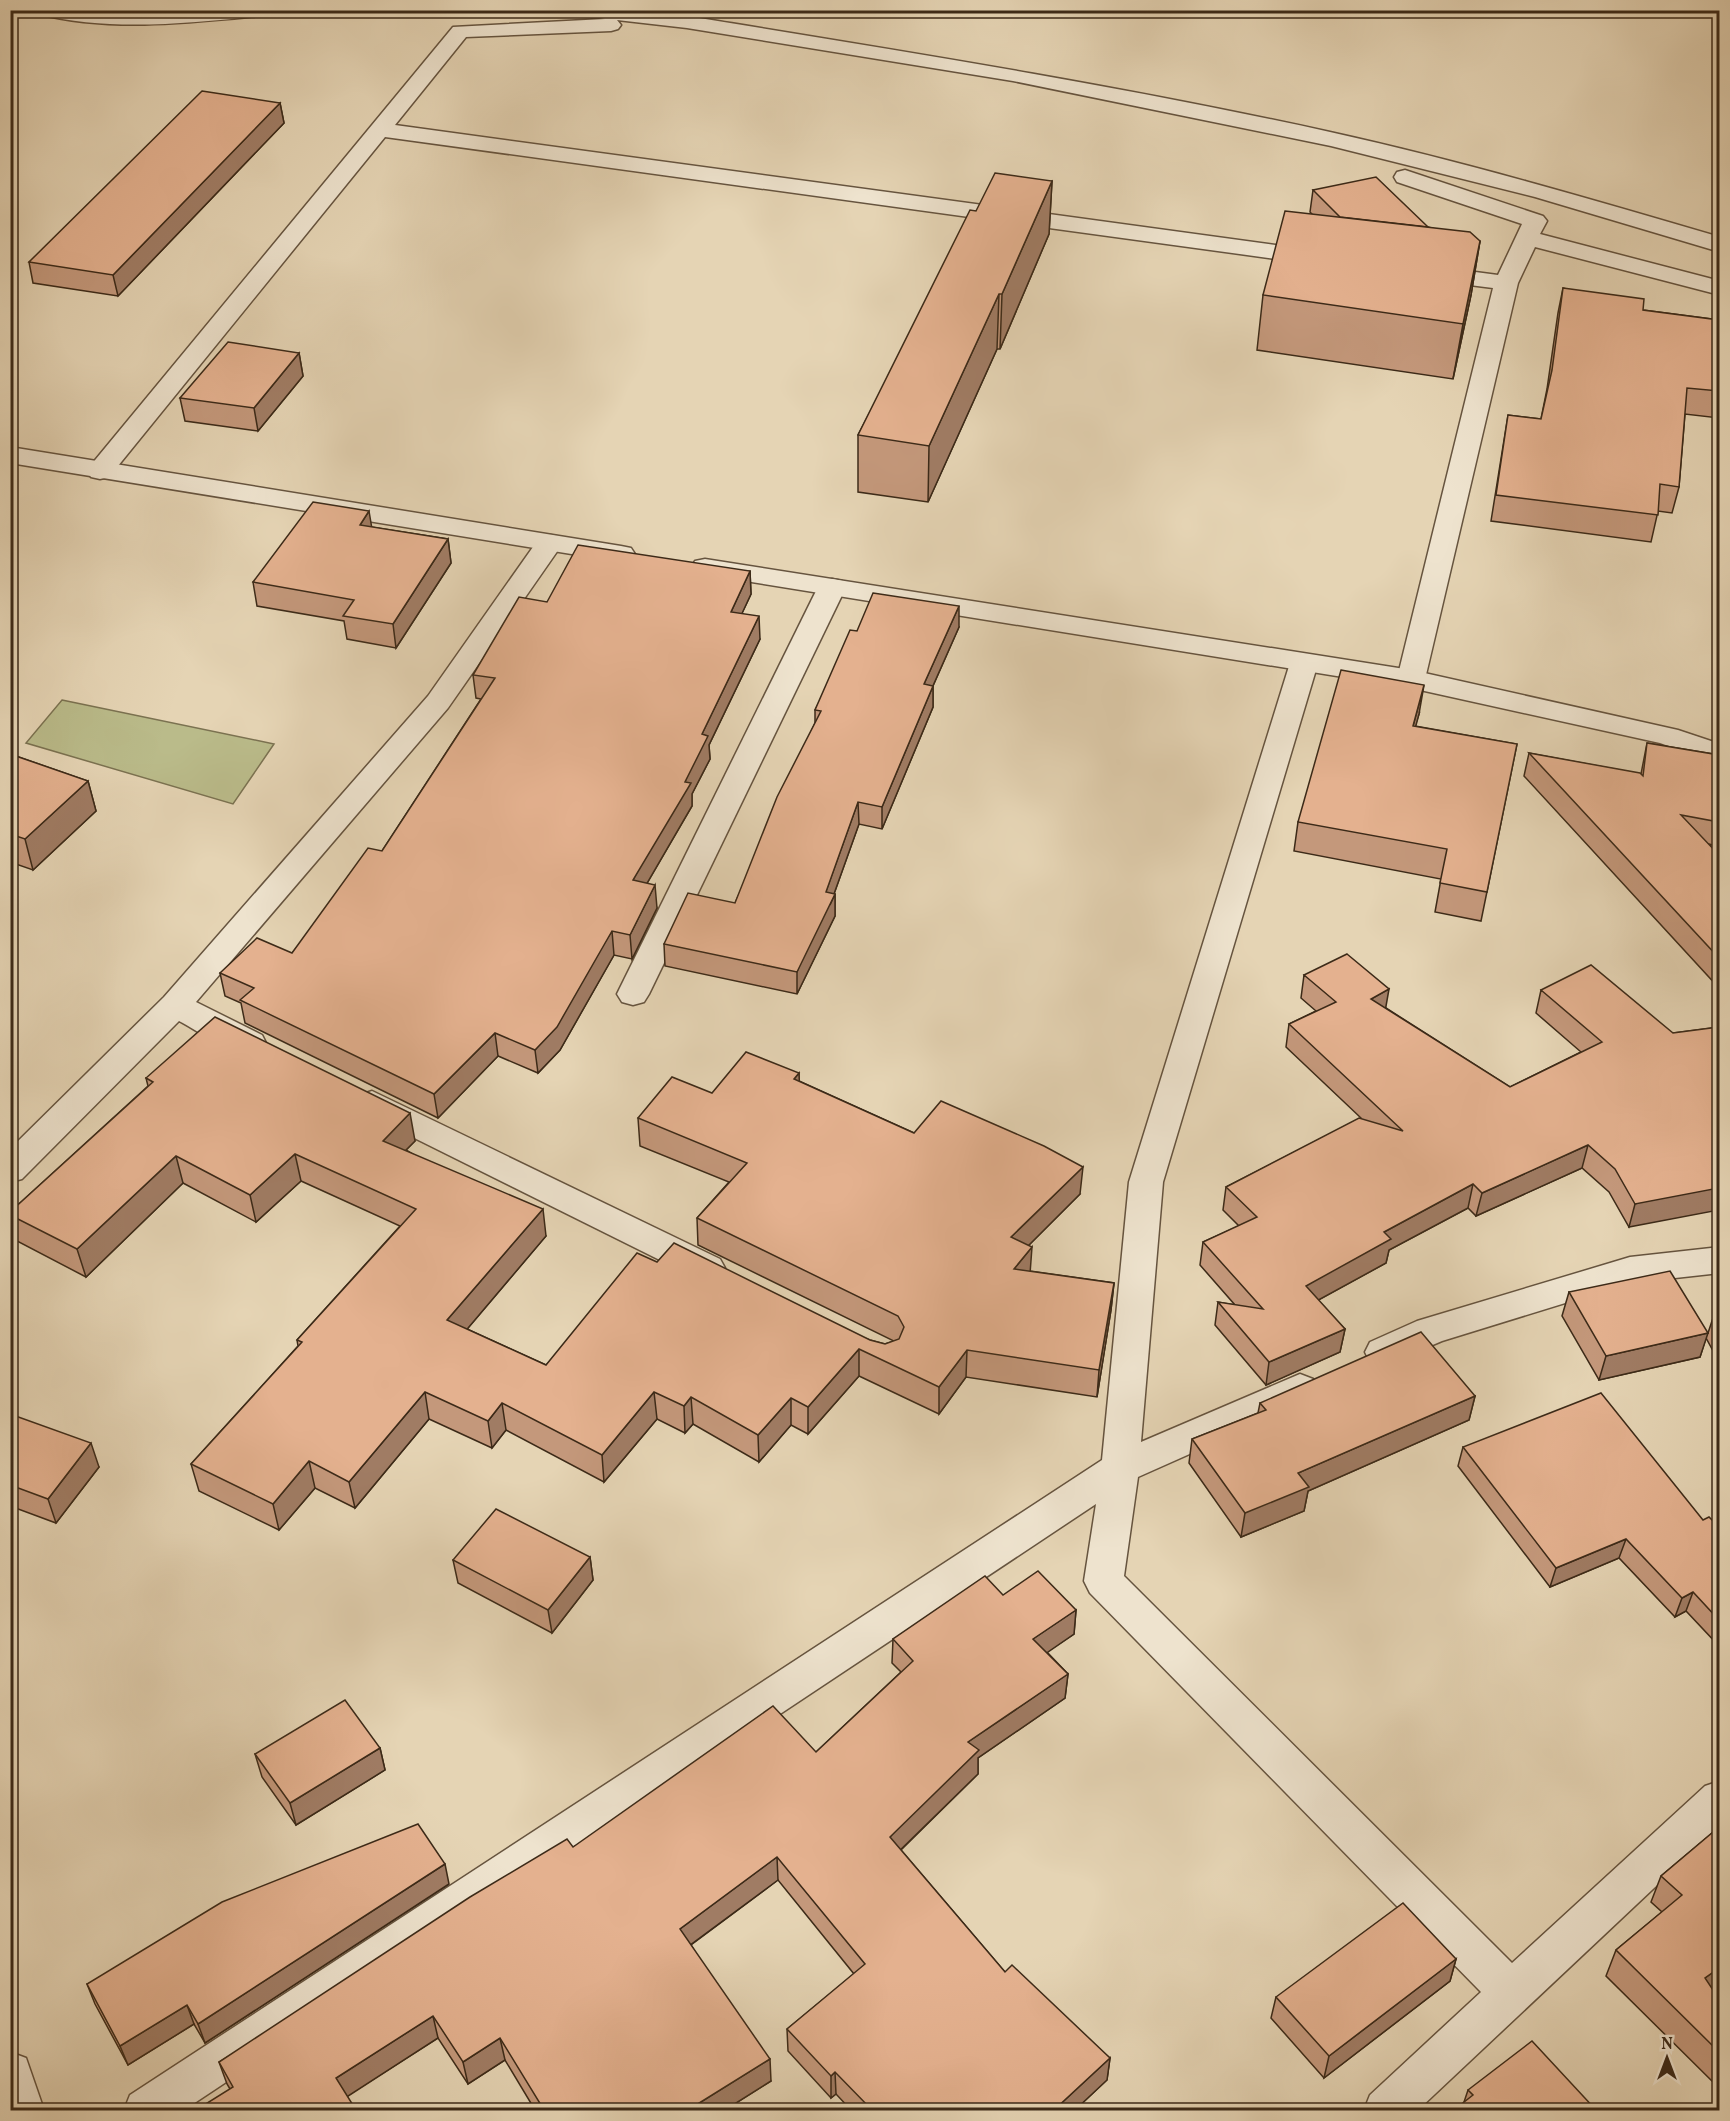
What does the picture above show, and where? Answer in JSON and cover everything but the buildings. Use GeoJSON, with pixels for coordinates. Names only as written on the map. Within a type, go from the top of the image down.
{"type":"FeatureCollection","features":[{"type":"Feature","properties":{"kind":"street"},"geometry":{"type":"LineString","coordinates":[[46,10],[73,14],[192,17],[260,10]]}},
{"type":"Feature","properties":{"kind":"street"},"geometry":{"type":"LineString","coordinates":[[582,10],[687,22],[1013,75],[1331,139],[1543,192],[1719,245]]}},
{"type":"Feature","properties":{"kind":"street"},"geometry":{"type":"LineString","coordinates":[[100,471],[460,31],[687,22]]}},
{"type":"Feature","properties":{"kind":"street"},"geometry":{"type":"LineString","coordinates":[[380,129],[1340,261]]}},
{"type":"Feature","properties":{"kind":"street"},"geometry":{"type":"LineString","coordinates":[[1331,139],[1337,154],[1535,221],[1506,283],[1411,679]]}},
{"type":"Feature","properties":{"kind":"street"},"geometry":{"type":"LineString","coordinates":[[1527,238],[1719,288]]}},
{"type":"Feature","properties":{"kind":"street"},"geometry":{"type":"LineString","coordinates":[[1411,270],[1506,283]]}},
{"type":"Feature","properties":{"kind":"street"},"geometry":{"type":"LineString","coordinates":[[10,455],[644,558]]}},
{"type":"Feature","properties":{"kind":"street"},"geometry":{"type":"LineString","coordinates":[[10,1170],[175,1005],[438,702],[550,543]]}},
{"type":"Feature","properties":{"kind":"street"},"geometry":{"type":"LineString","coordinates":[[679,563],[1411,679],[1668,736],[1719,755]]}},
{"type":"Feature","properties":{"kind":"street"},"geometry":{"type":"LineString","coordinates":[[633,994],[832,587]]}},
{"type":"Feature","properties":{"kind":"street"},"geometry":{"type":"LineString","coordinates":[[1304,663],[1146,1182],[1120,1468],[1104,1581],[1513,1994]]}},
{"type":"Feature","properties":{"kind":"street"},"geometry":{"type":"LineString","coordinates":[[175,1005],[282,1058]]}},
{"type":"Feature","properties":{"kind":"street"},"geometry":{"type":"LineString","coordinates":[[347,1090],[734,1281]]}},
{"type":"Feature","properties":{"kind":"street"},"geometry":{"type":"LineString","coordinates":[[146,2110],[1120,1468],[1430,1331],[1630,1270],[1719,1260]]}},
{"type":"Feature","properties":{"kind":"street"},"geometry":{"type":"LineString","coordinates":[[1386,2110],[1513,1994],[1719,1799]]}},
{"type":"Feature","properties":{"kind":"street"},"geometry":{"type":"LineString","coordinates":[[10,2073],[22,2110]]}},
{"type":"Feature","properties":{"kind":"green space"},"geometry":{"type":"Polygon","coordinates":[[[62,700],[274,744],[233,804],[26,743],[62,700]]]}}]}
